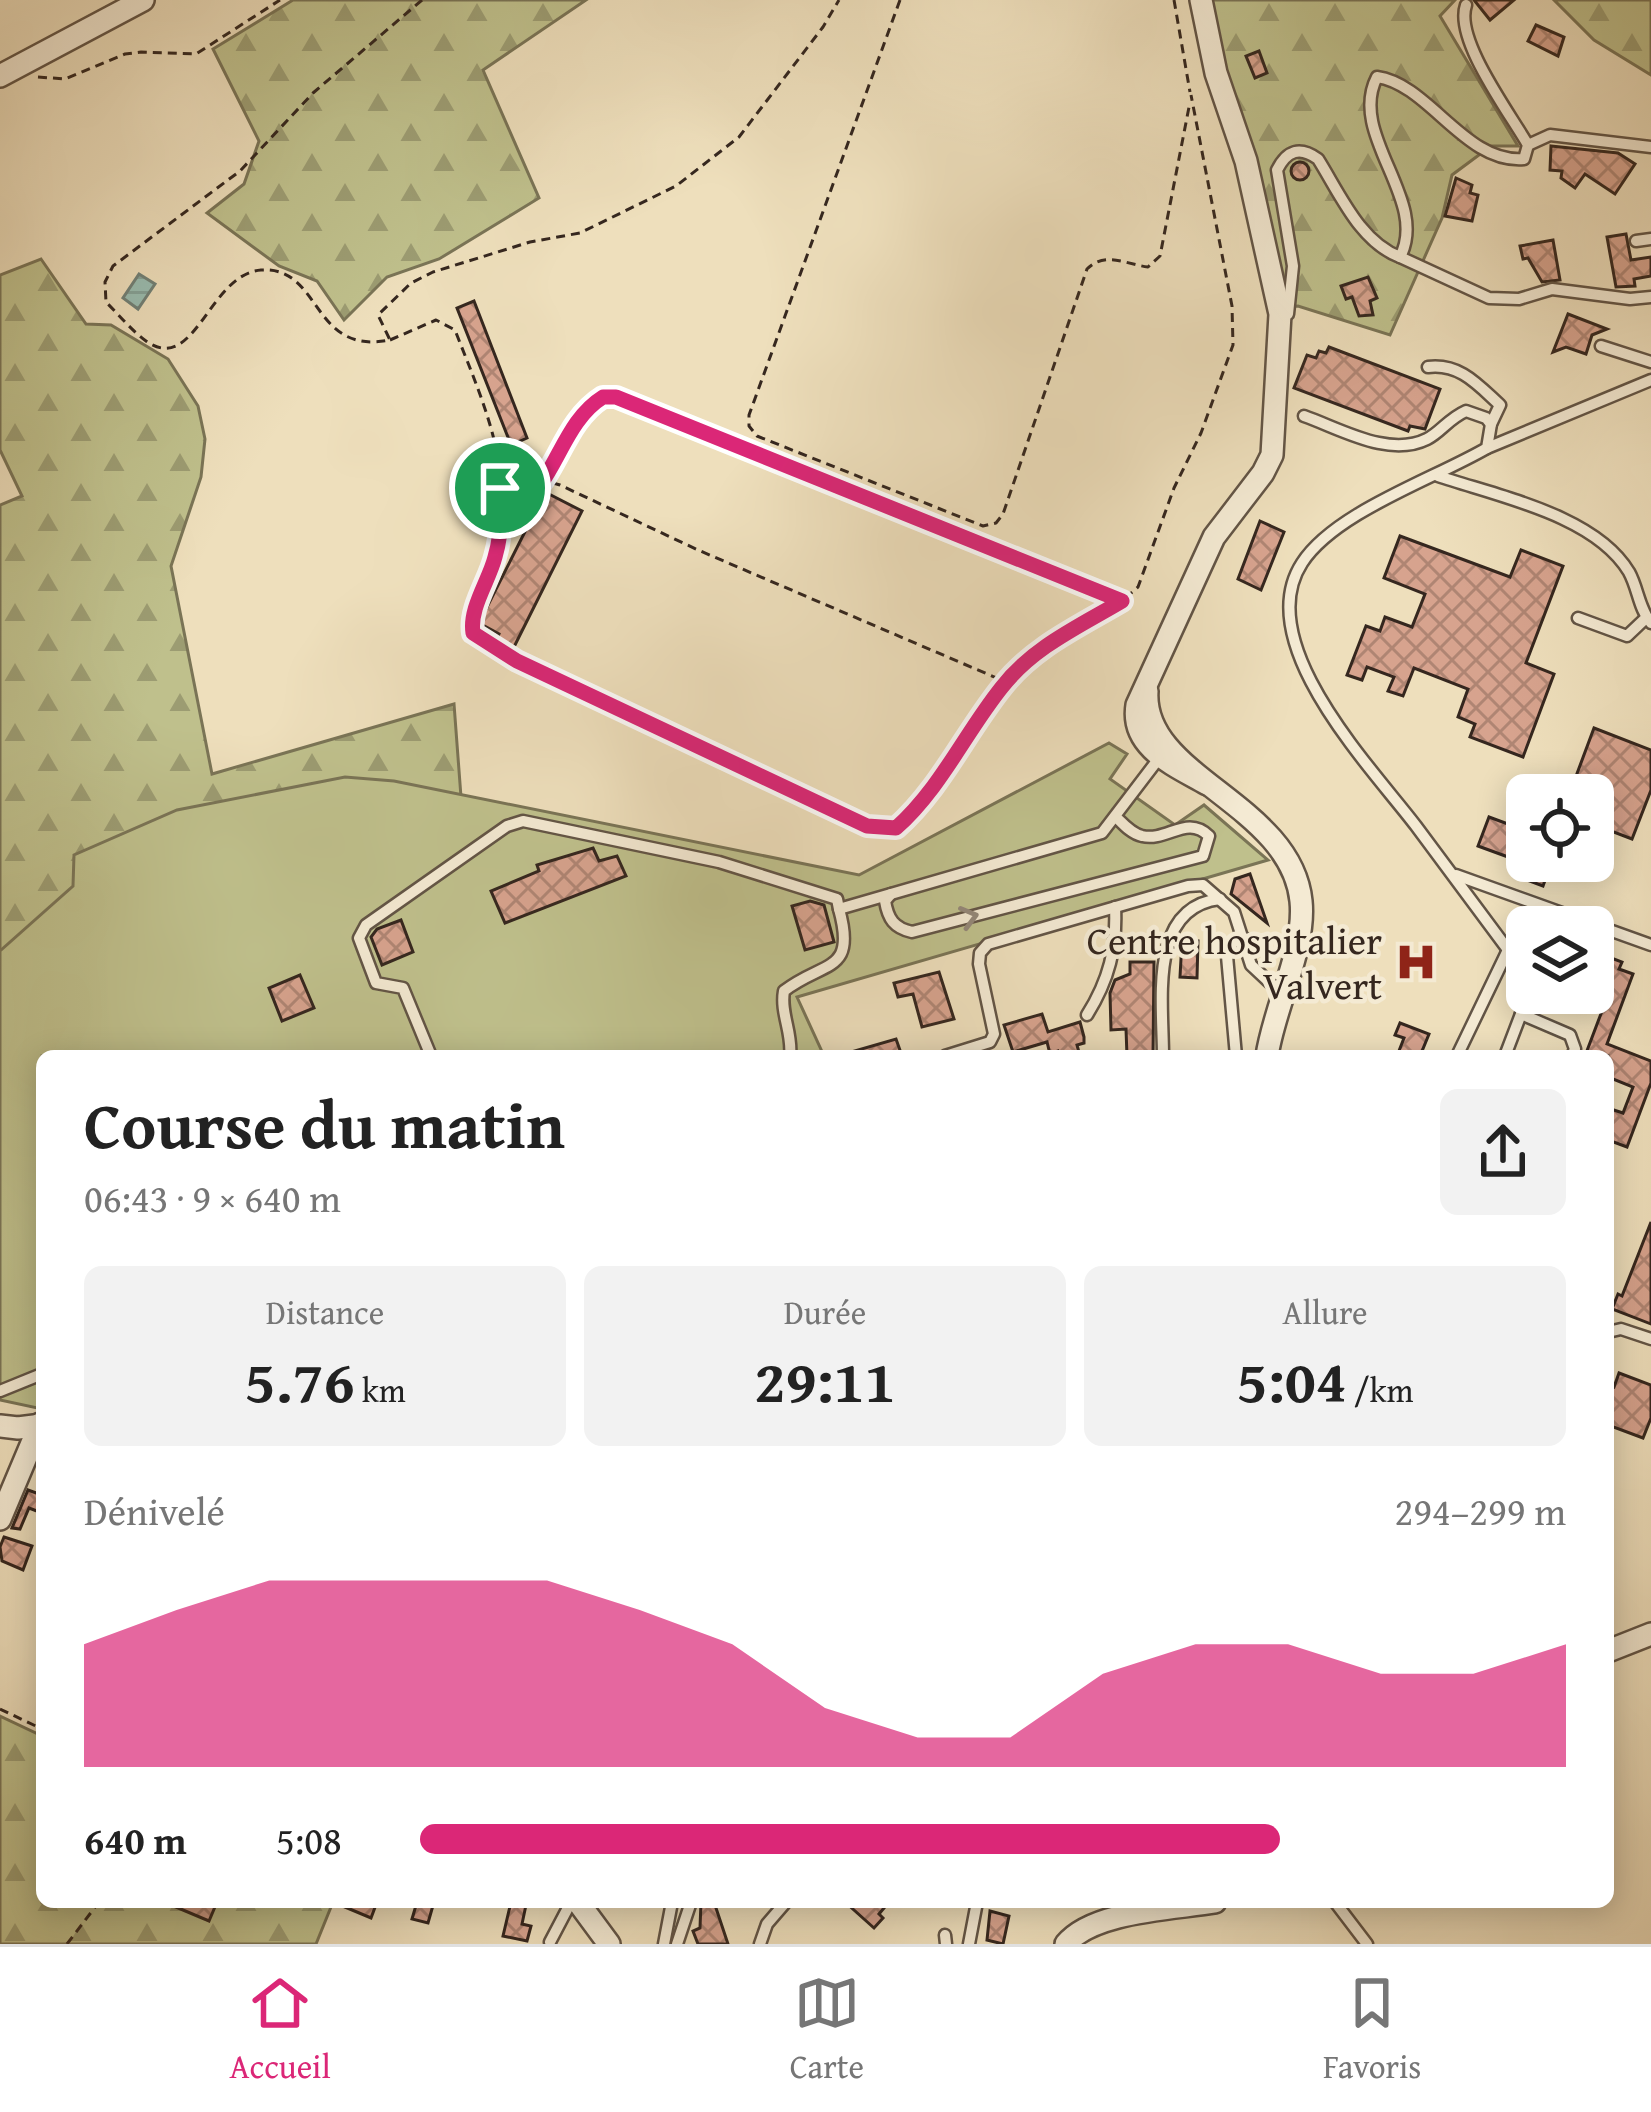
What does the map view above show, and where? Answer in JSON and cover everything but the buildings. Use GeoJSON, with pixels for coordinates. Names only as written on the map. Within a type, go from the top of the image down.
{"type":"FeatureCollection","features":[{"type":"Feature","properties":{"kind":"street"},"geometry":{"type":"LineString","coordinates":[[8,71],[143,0]]}},
{"type":"Feature","properties":{"kind":"street"},"geometry":{"type":"LineString","coordinates":[[1201,0],[1216,73],[1246,161],[1280,314],[1271,455],[1263,473],[1221,524],[1147,682],[1148,711],[1165,751],[1268,830],[1288,855],[1302,906],[1301,930],[1268,1050]]}},
{"type":"Feature","properties":{"kind":"street"},"geometry":{"type":"LineString","coordinates":[[0,1426],[36,1426]]}},
{"type":"Feature","properties":{"kind":"street"},"geometry":{"type":"LineString","coordinates":[[0,1519],[36,1436]]}},
{"type":"Feature","properties":{"kind":"street"},"geometry":{"type":"LineString","coordinates":[[1614,1649],[1651,1634]]}},
{"type":"Feature","properties":{"kind":"street"},"geometry":{"type":"LineString","coordinates":[[580,1908],[609,1944]]}},
{"type":"Feature","properties":{"kind":"street"},"geometry":{"type":"LineString","coordinates":[[1066,1944],[1096,1922],[1151,1908]]}},
{"type":"Feature","properties":{"kind":"lane"},"geometry":{"type":"LineString","coordinates":[[1466,5],[1465,32],[1471,51],[1528,145]]}},
{"type":"Feature","properties":{"kind":"lane"},"geometry":{"type":"LineString","coordinates":[[1400,257],[1409,241],[1407,219],[1372,112],[1369,93],[1377,77],[1400,86],[1489,153],[1517,161],[1523,159],[1528,145],[1550,135],[1651,147]]}},
{"type":"Feature","properties":{"kind":"lane"},"geometry":{"type":"LineString","coordinates":[[1280,328],[1288,314],[1293,266],[1277,170],[1294,150],[1318,159],[1382,250],[1489,298],[1519,299],[1552,289],[1630,299],[1651,297]]}},
{"type":"Feature","properties":{"kind":"lane"},"geometry":{"type":"LineString","coordinates":[[1636,241],[1651,239]]}},
{"type":"Feature","properties":{"kind":"lane"},"geometry":{"type":"LineString","coordinates":[[1601,346],[1651,362]]}},
{"type":"Feature","properties":{"kind":"lane"},"geometry":{"type":"LineString","coordinates":[[1428,367],[1442,365],[1465,373],[1500,405],[1487,448]]}},
{"type":"Feature","properties":{"kind":"lane"},"geometry":{"type":"LineString","coordinates":[[1506,947],[1345,737],[1312,685],[1295,645],[1290,602],[1300,565],[1330,532],[1487,448],[1651,380]]}},
{"type":"Feature","properties":{"kind":"lane"},"geometry":{"type":"LineString","coordinates":[[1304,416],[1379,443],[1407,447],[1434,436],[1444,422],[1466,411],[1491,424]]}},
{"type":"Feature","properties":{"kind":"lane"},"geometry":{"type":"LineString","coordinates":[[1438,476],[1561,517],[1602,543],[1628,571],[1648,621],[1627,636],[1578,618]]}},
{"type":"Feature","properties":{"kind":"lane"},"geometry":{"type":"LineString","coordinates":[[839,909],[1102,833],[1165,751]]}},
{"type":"Feature","properties":{"kind":"lane"},"geometry":{"type":"LineString","coordinates":[[892,891],[885,901],[888,916],[899,930],[911,932],[1203,856],[1208,844],[1209,836],[1201,828],[1191,826],[1147,837],[1117,818]]}},
{"type":"Feature","properties":{"kind":"lane"},"geometry":{"type":"LineString","coordinates":[[429,1050],[403,988],[376,982],[358,938],[366,925],[507,826],[523,821],[719,862],[837,898],[847,938],[838,961],[784,992],[790,1050]]}},
{"type":"Feature","properties":{"kind":"lane"},"geometry":{"type":"LineString","coordinates":[[1452,874],[1537,906]]}},
{"type":"Feature","properties":{"kind":"lane"},"geometry":{"type":"LineString","coordinates":[[964,1050],[990,1042],[994,1034],[979,964],[980,953],[988,944],[1203,885],[1234,912],[1251,964],[1282,994]]}},
{"type":"Feature","properties":{"kind":"lane"},"geometry":{"type":"LineString","coordinates":[[1163,1050],[1163,976],[1176,921],[1197,902],[1220,899]]}},
{"type":"Feature","properties":{"kind":"lane"},"geometry":{"type":"LineString","coordinates":[[1087,1015],[1108,976],[1115,908]]}},
{"type":"Feature","properties":{"kind":"lane"},"geometry":{"type":"LineString","coordinates":[[1614,930],[1649,939]]}},
{"type":"Feature","properties":{"kind":"lane"},"geometry":{"type":"LineString","coordinates":[[1235,1050],[1227,956],[1230,944],[1244,938]]}},
{"type":"Feature","properties":{"kind":"lane"},"geometry":{"type":"LineString","coordinates":[[1460,1050],[1506,954]]}},
{"type":"Feature","properties":{"kind":"lane"},"geometry":{"type":"LineString","coordinates":[[1507,1050],[1521,1014],[1570,1035],[1575,1050]]}},
{"type":"Feature","properties":{"kind":"lane"},"geometry":{"type":"LineString","coordinates":[[1614,1331],[1651,1339]]}},
{"type":"Feature","properties":{"kind":"lane"},"geometry":{"type":"LineString","coordinates":[[0,1391],[36,1376]]}},
{"type":"Feature","properties":{"kind":"lane"},"geometry":{"type":"LineString","coordinates":[[550,1942],[571,1908]]}},
{"type":"Feature","properties":{"kind":"lane"},"geometry":{"type":"LineString","coordinates":[[664,1944],[671,1908]]}},
{"type":"Feature","properties":{"kind":"lane"},"geometry":{"type":"LineString","coordinates":[[677,1944],[689,1908]]}},
{"type":"Feature","properties":{"kind":"lane"},"geometry":{"type":"LineString","coordinates":[[760,1944],[767,1924],[781,1908]]}},
{"type":"Feature","properties":{"kind":"lane"},"geometry":{"type":"LineString","coordinates":[[970,1944],[976,1908]]}},
{"type":"Feature","properties":{"kind":"lane"},"geometry":{"type":"LineString","coordinates":[[1340,1908],[1367,1944]]}},
{"type":"Feature","properties":{"kind":"path"},"geometry":{"type":"LineString","coordinates":[[8,71],[65,79],[125,54],[196,54],[280,0]]}},
{"type":"Feature","properties":{"kind":"path"},"geometry":{"type":"LineString","coordinates":[[422,0],[313,93],[240,171],[113,266],[103,291],[106,302],[149,343],[168,348],[190,338],[222,290],[240,276],[273,271],[303,287],[332,331],[372,344],[436,320],[455,330],[498,442],[498,545],[471,621],[473,633],[537,671],[867,826],[896,828],[918,808],[1006,682],[1044,646],[1138,587],[1233,345],[1232,306],[1174,0]]}},
{"type":"Feature","properties":{"kind":"path"},"geometry":{"type":"LineString","coordinates":[[389,340],[378,314],[411,283],[530,242],[580,233],[676,186],[739,137],[839,0]]}},
{"type":"Feature","properties":{"kind":"path"},"geometry":{"type":"LineString","coordinates":[[900,0],[749,415],[749,426],[757,436],[983,526],[996,524],[1004,514],[1087,269],[1107,257],[1148,267],[1160,256],[1190,95]]}},
{"type":"Feature","properties":{"kind":"path"},"geometry":{"type":"LineString","coordinates":[[500,488],[503,502],[515,509],[540,485],[568,431],[587,407],[603,397],[616,397],[1122,601]]}},
{"type":"Feature","properties":{"kind":"path"},"geometry":{"type":"LineString","coordinates":[[540,485],[550,481],[580,493],[698,550],[1006,682]]}},
{"type":"Feature","properties":{"kind":"path"},"geometry":{"type":"LineString","coordinates":[[0,1709],[36,1726]]}},
{"type":"Feature","properties":{"kind":"path"},"geometry":{"type":"LineString","coordinates":[[67,1944],[95,1908]]}},
{"type":"Feature","properties":{"kind":"green space"},"geometry":{"type":"Polygon","coordinates":[[[293,0],[586,0],[483,70],[539,198],[439,259],[387,277],[344,320],[317,281],[279,266],[207,213],[244,184],[259,141],[213,49],[293,0]]]}},
{"type":"Feature","properties":{"kind":"green space"},"geometry":{"type":"Polygon","coordinates":[[[1205,0],[1455,0],[1440,16],[1518,146],[1491,146],[1452,175],[1442,218],[1390,335],[1298,306],[1284,307],[1205,0]]]}},
{"type":"Feature","properties":{"kind":"green space"},"geometry":{"type":"Polygon","coordinates":[[[1554,0],[1651,0],[1651,75],[1594,40],[1554,0]]]}},
{"type":"Feature","properties":{"kind":"green space"},"geometry":{"type":"Polygon","coordinates":[[[41,259],[86,324],[111,325],[168,359],[198,406],[205,439],[201,477],[171,566],[212,774],[454,704],[461,797],[52,1050],[36,1050],[36,1069],[0,1145],[0,505],[22,496],[0,450],[0,275],[41,259]]]}},
{"type":"Feature","properties":{"kind":"green space"},"geometry":{"type":"Polygon","coordinates":[[[1109,743],[1127,754],[1110,779],[1175,825],[1204,805],[1268,860],[797,997],[821,1050],[36,1050],[36,1408],[0,1400],[0,951],[73,886],[74,855],[177,810],[345,777],[394,781],[859,875],[1109,743]]]}},
{"type":"Feature","properties":{"kind":"green space"},"geometry":{"type":"Polygon","coordinates":[[[0,1716],[36,1733],[36,1908],[331,1908],[316,1944],[0,1944],[0,1716]]]}},
{"type":"Feature","properties":{"kind":"water"},"geometry":{"type":"Polygon","coordinates":[[[139,274],[155,284],[138,309],[123,298],[139,274]]]}},
{"type":"Feature","properties":{"kind":"place","name":"Centre hospitalier Valvert"},"geometry":{"type":"Point","coordinates":[1416,962]}},
{"type":"Feature","properties":{"kind":"route"},"geometry":{"type":"LineString","coordinates":[[603,397],[616,397],[1122,601],[1044,646],[1006,682],[918,808],[896,828],[883,830],[517,661],[473,633],[471,621],[501,530],[500,488],[503,502],[515,509],[522,506],[587,407],[603,397]]}}]}
